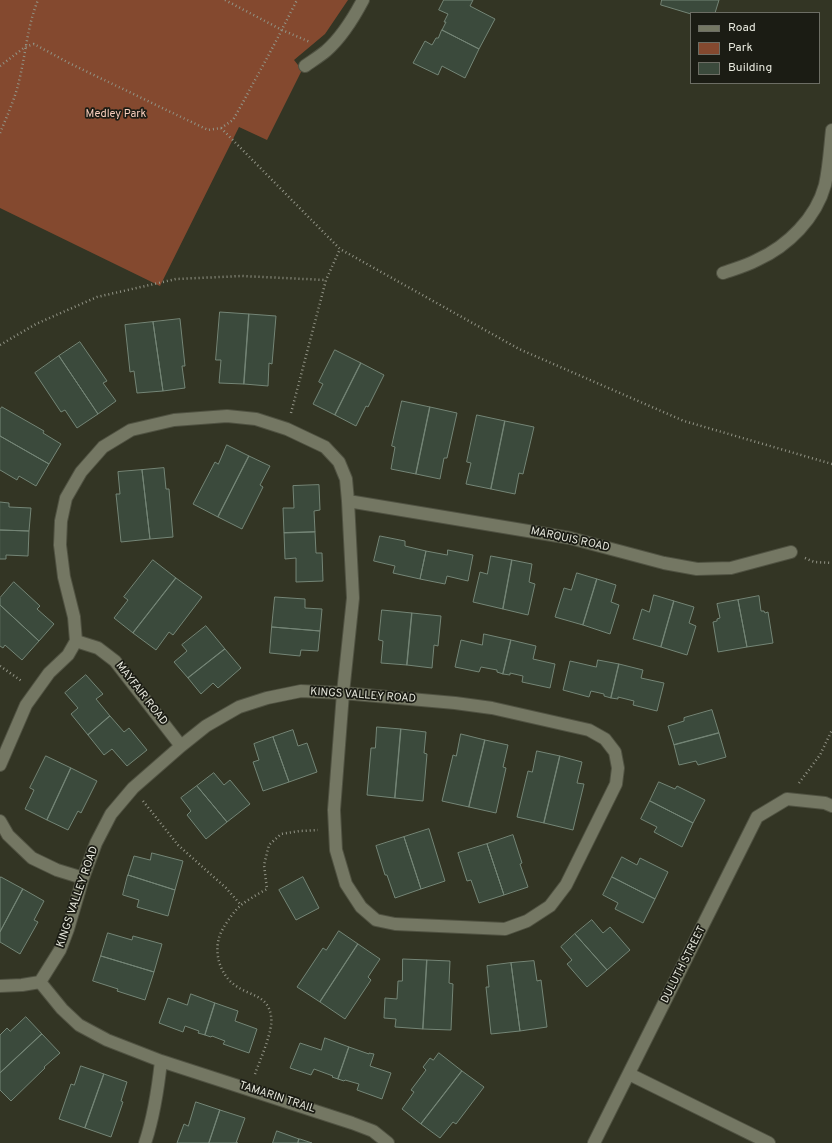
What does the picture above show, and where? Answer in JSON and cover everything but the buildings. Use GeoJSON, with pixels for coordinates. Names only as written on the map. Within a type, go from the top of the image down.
{"type":"FeatureCollection","features":[{"type":"Feature","properties":{"kind":"street"},"geometry":{"type":"LineString","coordinates":[[306,66],[326,51],[336,41],[348,26],[363,0]]}},
{"type":"Feature","properties":{"kind":"street"},"geometry":{"type":"LineString","coordinates":[[723,273],[758,260],[784,245],[801,228],[816,206],[825,185],[832,130]]}},
{"type":"Feature","properties":{"kind":"street","name":"KINGS VALLEY ROAD"},"geometry":{"type":"LineString","coordinates":[[40,982],[60,950],[68,930],[83,878],[96,843],[111,814],[133,788],[181,746],[206,726],[239,707],[268,698],[301,691],[343,693],[455,703],[492,708],[589,730],[605,739],[615,752],[618,768],[616,784],[566,885],[550,906],[527,921],[505,929],[395,924],[376,920],[361,907],[346,884],[336,850],[334,810],[343,693],[353,598],[346,479],[339,462],[324,447],[287,429],[256,419],[227,416],[174,420],[131,430],[103,447],[81,472],[66,498],[61,522],[60,545],[64,577],[74,617],[76,640]]}},
{"type":"Feature","properties":{"kind":"street","name":"MARQUIS ROAD"},"geometry":{"type":"LineString","coordinates":[[348,501],[570,538],[664,563],[697,569],[731,568],[790,552]]}},
{"type":"Feature","properties":{"kind":"street"},"geometry":{"type":"LineString","coordinates":[[0,764],[26,705],[49,673],[68,655],[76,640]]}},
{"type":"Feature","properties":{"kind":"street","name":"MAYFAIR ROAD"},"geometry":{"type":"LineString","coordinates":[[76,640],[98,648],[115,660],[181,746]]}},
{"type":"Feature","properties":{"kind":"street"},"geometry":{"type":"LineString","coordinates":[[787,799],[825,803],[832,806]]}},
{"type":"Feature","properties":{"kind":"street","name":"DULUTH STREET"},"geometry":{"type":"LineString","coordinates":[[594,1143],[757,817],[787,799]]}},
{"type":"Feature","properties":{"kind":"street"},"geometry":{"type":"LineString","coordinates":[[0,821],[8,835],[32,858],[58,870],[83,878]]}},
{"type":"Feature","properties":{"kind":"street"},"geometry":{"type":"LineString","coordinates":[[0,986],[40,982]]}},
{"type":"Feature","properties":{"kind":"street","name":"TAMARIN TRAIL"},"geometry":{"type":"LineString","coordinates":[[40,982],[62,1009],[79,1025],[107,1040],[161,1061],[352,1123],[373,1131],[388,1143]]}},
{"type":"Feature","properties":{"kind":"street"},"geometry":{"type":"LineString","coordinates":[[145,1143],[155,1107],[161,1061]]}},
{"type":"Feature","properties":{"kind":"street"},"geometry":{"type":"LineString","coordinates":[[629,1074],[769,1143]]}},
{"type":"Feature","properties":{"kind":"path"},"geometry":{"type":"LineString","coordinates":[[0,132],[11,109],[19,81],[32,15],[38,0]]}},
{"type":"Feature","properties":{"kind":"path"},"geometry":{"type":"LineString","coordinates":[[225,0],[326,51]]}},
{"type":"Feature","properties":{"kind":"path"},"geometry":{"type":"LineString","coordinates":[[0,66],[25,47],[34,44],[208,130],[221,128],[232,120],[242,104],[297,0]]}},
{"type":"Feature","properties":{"kind":"path"},"geometry":{"type":"LineString","coordinates":[[221,128],[340,249],[519,349],[684,421],[832,464]]}},
{"type":"Feature","properties":{"kind":"path"},"geometry":{"type":"LineString","coordinates":[[287,429],[326,280],[340,249]]}},
{"type":"Feature","properties":{"kind":"path"},"geometry":{"type":"LineString","coordinates":[[0,345],[36,324],[97,297],[176,279],[242,276],[326,280]]}},
{"type":"Feature","properties":{"kind":"path"},"geometry":{"type":"LineString","coordinates":[[790,552],[814,562],[832,563]]}},
{"type":"Feature","properties":{"kind":"path"},"geometry":{"type":"LineString","coordinates":[[0,666],[36,690]]}},
{"type":"Feature","properties":{"kind":"path"},"geometry":{"type":"LineString","coordinates":[[787,799],[820,755],[832,730]]}},
{"type":"Feature","properties":{"kind":"path"},"geometry":{"type":"LineString","coordinates":[[133,788],[178,845],[226,888],[241,905]]}},
{"type":"Feature","properties":{"kind":"path"},"geometry":{"type":"LineString","coordinates":[[249,1090],[270,1032],[272,1017],[268,1005],[263,1000],[236,986],[224,975],[217,955],[219,937],[231,916],[241,905],[267,888],[264,864],[269,845],[281,834],[300,831],[335,829]]}},
{"type":"Feature","properties":{"kind":"green space","name":"Medley Park"},"geometry":{"type":"Polygon","coordinates":[[[0,0],[348,0],[325,34],[294,60],[302,70],[267,140],[239,127],[160,286],[0,208],[0,0]]]}}]}
